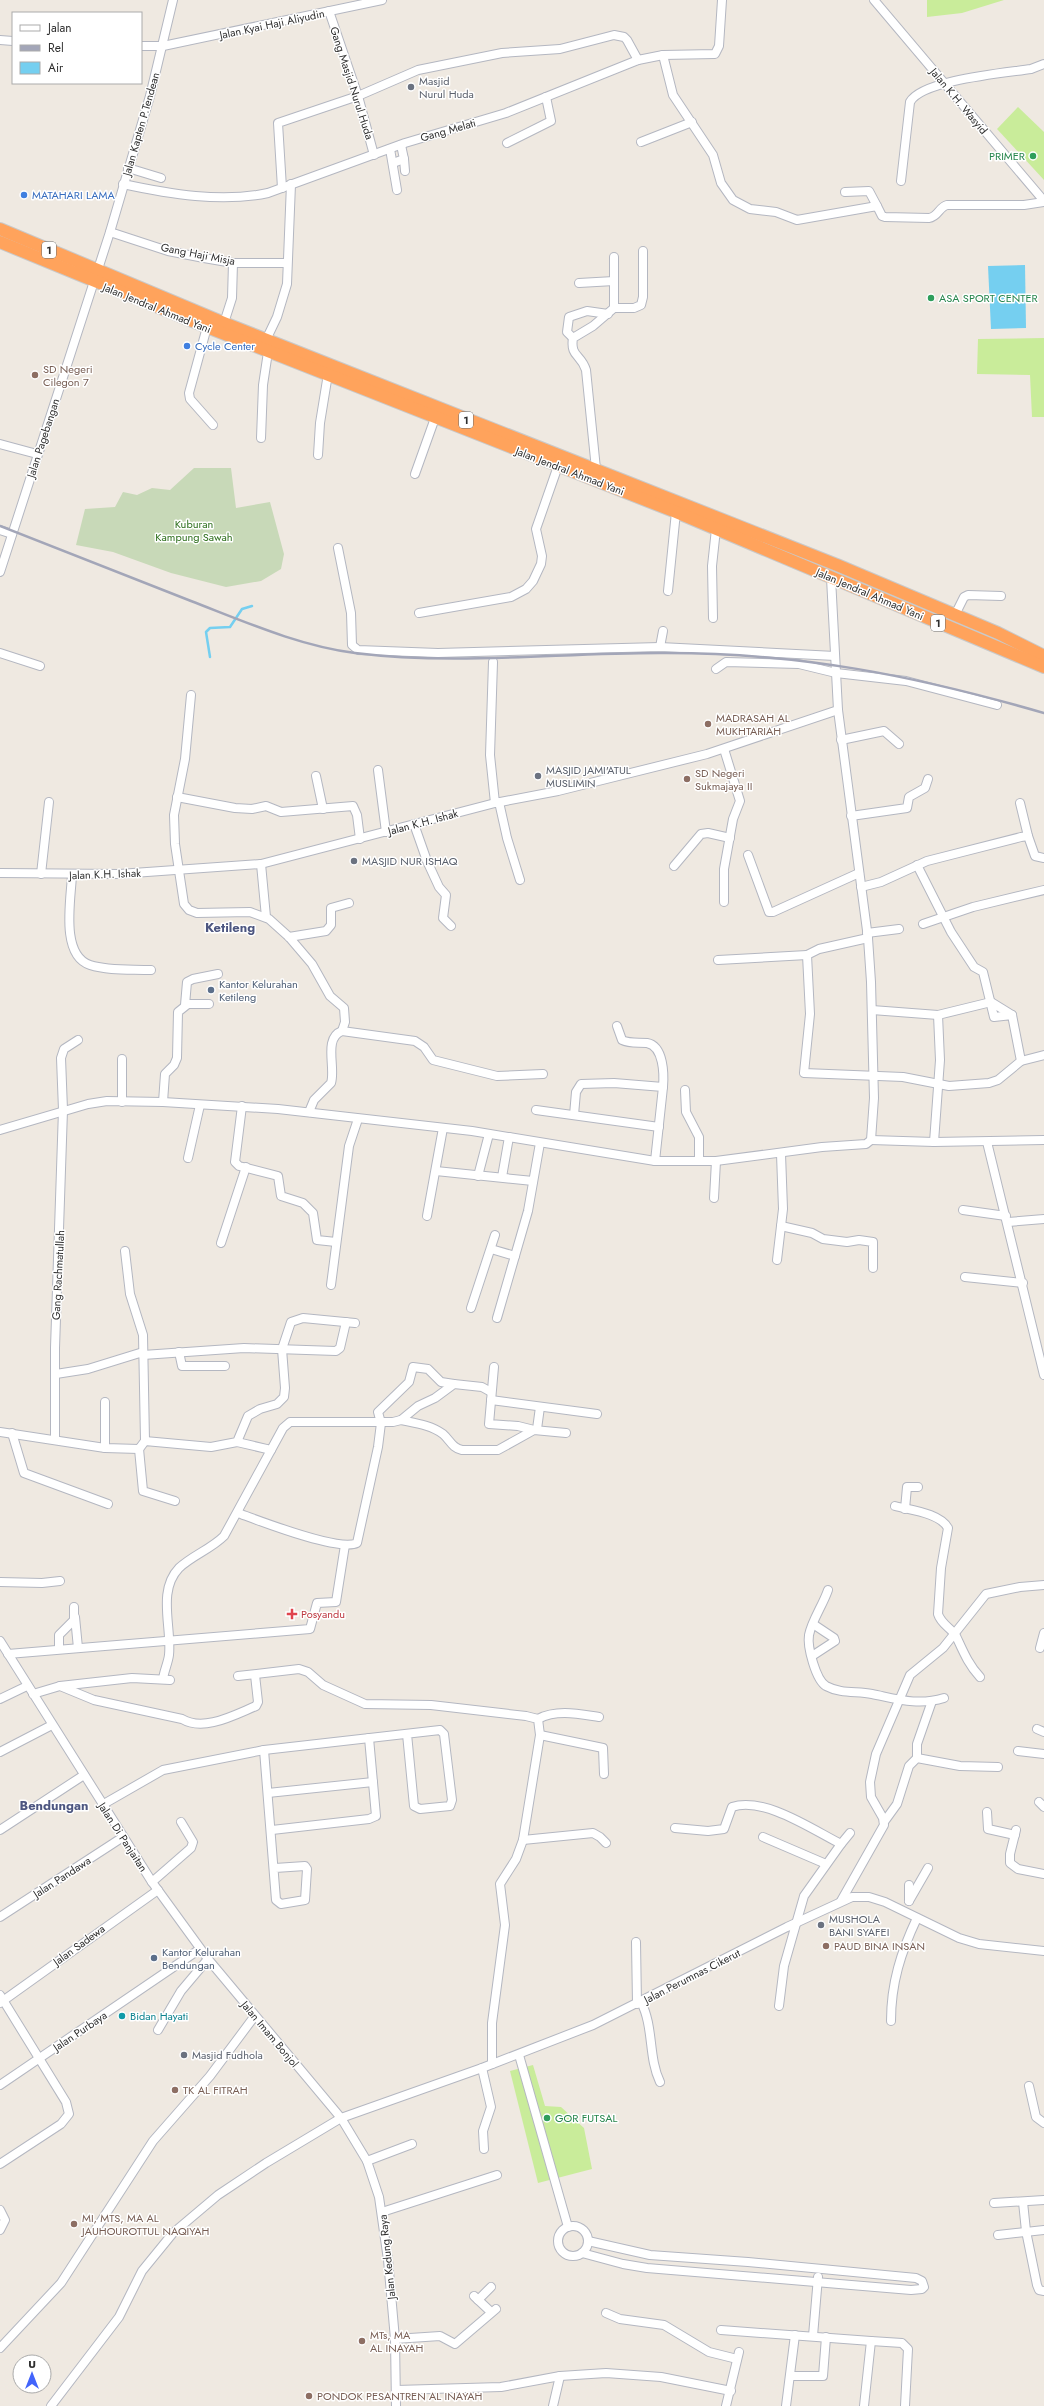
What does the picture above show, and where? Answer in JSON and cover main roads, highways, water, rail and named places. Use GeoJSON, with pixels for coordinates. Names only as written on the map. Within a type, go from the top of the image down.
{"type":"FeatureCollection","features":[{"type":"Feature","properties":{"kind":"highway","name":"1"},"geometry":{"type":"LineString","coordinates":[[0,229],[96,276]]}},
{"type":"Feature","properties":{"kind":"highway","name":"1"},"geometry":{"type":"LineString","coordinates":[[0,242],[96,276]]}},
{"type":"Feature","properties":{"kind":"highway","name":"Jalan Jendral Ahmad Yani"},"geometry":{"type":"LineString","coordinates":[[96,276],[224,323],[267,346],[328,374],[676,512],[1044,667]]}},
{"type":"Feature","properties":{"kind":"highway","name":"Jalan Jendral Ahmad Yani"},"geometry":{"type":"LineString","coordinates":[[96,276],[207,327],[267,346],[596,469],[955,615],[1044,656]]}},
{"type":"Feature","properties":{"kind":"highway"},"geometry":{"type":"LineString","coordinates":[[832,578],[837,566]]}},
{"type":"Feature","properties":{"kind":"water"},"geometry":{"type":"Polygon","coordinates":[[[1025,265],[1026,328],[991,329],[988,266],[1025,265]]]}},
{"type":"Feature","properties":{"kind":"waterway"},"geometry":{"type":"LineString","coordinates":[[210,657],[206,632],[210,628],[230,627],[242,609],[252,606]]}},
{"type":"Feature","properties":{"kind":"railway"},"geometry":{"type":"LineString","coordinates":[[0,526],[272,632],[334,650],[394,657],[433,658],[511,658],[628,653],[717,654],[765,657],[812,662],[904,678],[950,688],[1044,713]]}},
{"type":"Feature","properties":{"kind":"place","name":"Masjid Nurul Huda"},"geometry":{"type":"Point","coordinates":[411,87]}},
{"type":"Feature","properties":{"kind":"place","name":"PRIMER"},"geometry":{"type":"Point","coordinates":[1033,156]}},
{"type":"Feature","properties":{"kind":"place","name":"MATAHARI LAMA"},"geometry":{"type":"Point","coordinates":[24,195]}},
{"type":"Feature","properties":{"kind":"place","name":"ASA SPORT CENTER"},"geometry":{"type":"Point","coordinates":[931,298]}},
{"type":"Feature","properties":{"kind":"place","name":"Cycle Center"},"geometry":{"type":"Point","coordinates":[187,346]}},
{"type":"Feature","properties":{"kind":"place","name":"SD Negeri Cilegon 7"},"geometry":{"type":"Point","coordinates":[35,375]}},
{"type":"Feature","properties":{"kind":"place","name":"MADRASAH AL MUKHTARIAH"},"geometry":{"type":"Point","coordinates":[708,724]}},
{"type":"Feature","properties":{"kind":"place","name":"MASJID JAMI'ATUL MUSLIMIN"},"geometry":{"type":"Point","coordinates":[538,776]}},
{"type":"Feature","properties":{"kind":"place","name":"SD Negeri Sukmajaya II"},"geometry":{"type":"Point","coordinates":[687,779]}},
{"type":"Feature","properties":{"kind":"place","name":"MASJID NUR ISHAQ"},"geometry":{"type":"Point","coordinates":[354,861]}},
{"type":"Feature","properties":{"kind":"place","name":"Kantor Kelurahan Ketileng"},"geometry":{"type":"Point","coordinates":[211,990]}},
{"type":"Feature","properties":{"kind":"place","name":"Posyandu"},"geometry":{"type":"Point","coordinates":[292,1614]}},
{"type":"Feature","properties":{"kind":"place","name":"MUSHOLA BANI SYAFEI"},"geometry":{"type":"Point","coordinates":[821,1925]}},
{"type":"Feature","properties":{"kind":"place","name":"PAUD BINA INSAN"},"geometry":{"type":"Point","coordinates":[826,1946]}},
{"type":"Feature","properties":{"kind":"place","name":"Kantor Kelurahan Bendungan"},"geometry":{"type":"Point","coordinates":[154,1958]}},
{"type":"Feature","properties":{"kind":"place","name":"Bidan Hayati"},"geometry":{"type":"Point","coordinates":[122,2016]}},
{"type":"Feature","properties":{"kind":"place","name":"Masjid Fudhola"},"geometry":{"type":"Point","coordinates":[184,2055]}},
{"type":"Feature","properties":{"kind":"place","name":"TK AL FITRAH"},"geometry":{"type":"Point","coordinates":[175,2090]}},
{"type":"Feature","properties":{"kind":"place","name":"GOR FUTSAL"},"geometry":{"type":"Point","coordinates":[547,2118]}},
{"type":"Feature","properties":{"kind":"place","name":"MI, MTS, MA AL JAUHOUROTTUL NAQIYAH"},"geometry":{"type":"Point","coordinates":[74,2224]}},
{"type":"Feature","properties":{"kind":"place","name":"MTs, MA AL INAYAH"},"geometry":{"type":"Point","coordinates":[362,2341]}},
{"type":"Feature","properties":{"kind":"place","name":"PONDOK PESANTREN AL INAYAH"},"geometry":{"type":"Point","coordinates":[309,2396]}},
{"type":"Feature","properties":{"kind":"district","name":"Ketileng"},"geometry":{"type":"Point","coordinates":[230,927]}},
{"type":"Feature","properties":{"kind":"district","name":"Bendungan"},"geometry":{"type":"Point","coordinates":[54,1805]}},
{"type":"Feature","properties":{"kind":"park label","name":"Kuburan Kampung Sawah"},"geometry":{"type":"Point","coordinates":[194,530]}}]}
